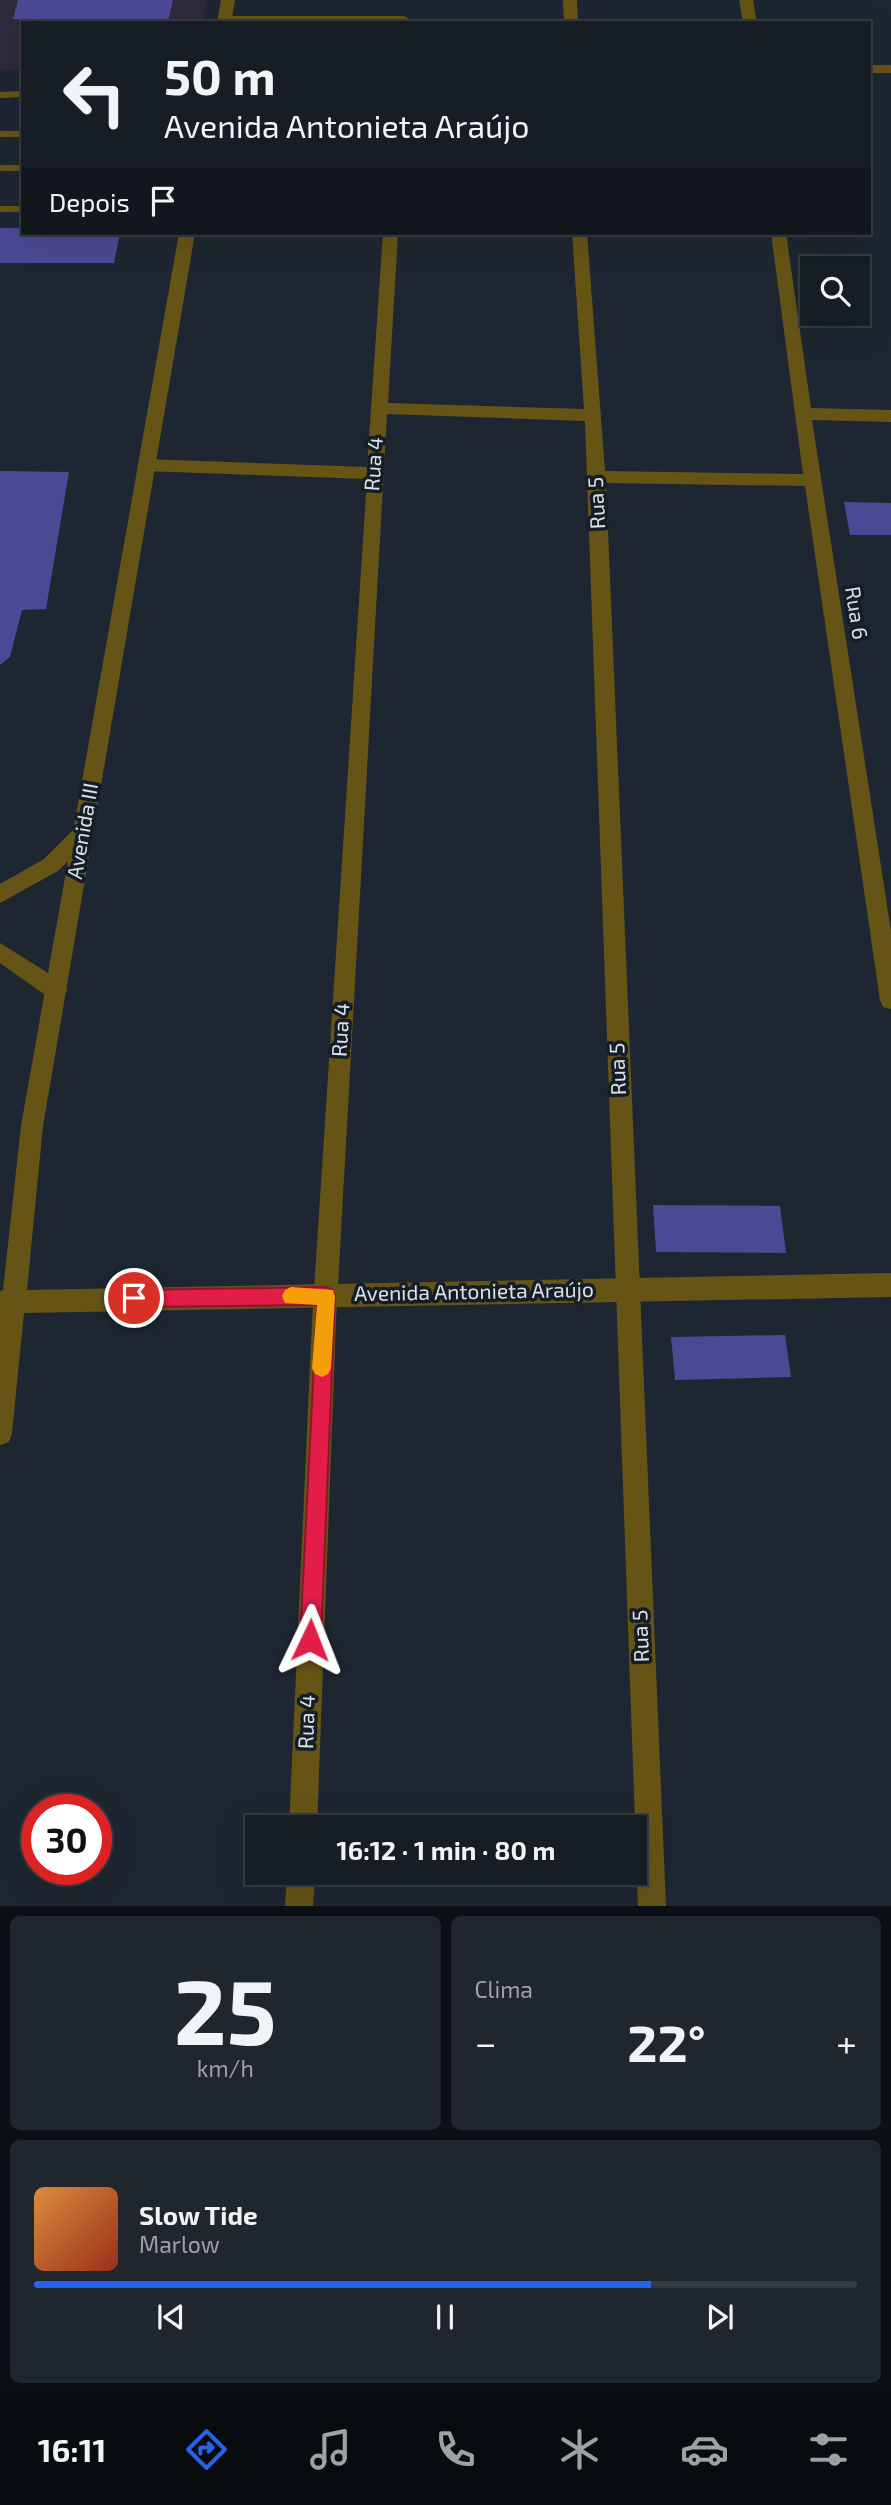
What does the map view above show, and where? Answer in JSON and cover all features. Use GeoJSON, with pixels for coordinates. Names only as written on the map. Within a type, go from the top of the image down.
{"type":"FeatureCollection","features":[{"type":"Feature","properties":{"kind":"street"},"geometry":{"type":"LineString","coordinates":[[228,0],[225,21],[405,18]]}},
{"type":"Feature","properties":{"kind":"street"},"geometry":{"type":"LineString","coordinates":[[570,0],[571,21]]}},
{"type":"Feature","properties":{"kind":"street"},"geometry":{"type":"LineString","coordinates":[[746,0],[750,21]]}},
{"type":"Feature","properties":{"kind":"street"},"geometry":{"type":"LineString","coordinates":[[871,69],[891,69]]}},
{"type":"Feature","properties":{"kind":"street","name":"Avenida III"},"geometry":{"type":"LineString","coordinates":[[0,1433],[7,1302],[32,1126],[187,235]]}},
{"type":"Feature","properties":{"kind":"street","name":"Rua 4"},"geometry":{"type":"LineString","coordinates":[[304,1815],[326,1296],[373,474],[390,235]]}},
{"type":"Feature","properties":{"kind":"street","name":"Rua 5"},"geometry":{"type":"LineString","coordinates":[[580,235],[590,415],[597,477],[626,1289],[652,1906]]}},
{"type":"Feature","properties":{"kind":"street","name":"Rua 6"},"geometry":{"type":"LineString","coordinates":[[779,235],[803,415],[891,1000]]}},
{"type":"Feature","properties":{"kind":"street"},"geometry":{"type":"LineString","coordinates":[[378,408],[590,415]]}},
{"type":"Feature","properties":{"kind":"street"},"geometry":{"type":"LineString","coordinates":[[803,415],[891,416]]}},
{"type":"Feature","properties":{"kind":"street"},"geometry":{"type":"LineString","coordinates":[[146,465],[373,474]]}},
{"type":"Feature","properties":{"kind":"street"},"geometry":{"type":"LineString","coordinates":[[597,477],[813,480]]}},
{"type":"Feature","properties":{"kind":"street"},"geometry":{"type":"LineString","coordinates":[[0,894],[51,865],[82,835]]}},
{"type":"Feature","properties":{"kind":"street"},"geometry":{"type":"LineString","coordinates":[[0,952],[56,990]]}},
{"type":"Feature","properties":{"kind":"street","name":"Avenida Antonieta Araújo"},"geometry":{"type":"LineString","coordinates":[[7,1302],[891,1285]]}},
{"type":"Feature","properties":{"kind":"street"},"geometry":{"type":"LineString","coordinates":[[299,1906],[300,1885]]}},
{"type":"Feature","properties":{"kind":"lane"},"geometry":{"type":"LineString","coordinates":[[0,95],[21,94]]}},
{"type":"Feature","properties":{"kind":"lane"},"geometry":{"type":"LineString","coordinates":[[0,134],[21,134]]}},
{"type":"Feature","properties":{"kind":"lane"},"geometry":{"type":"LineString","coordinates":[[0,168],[21,168]]}},
{"type":"Feature","properties":{"kind":"lane"},"geometry":{"type":"LineString","coordinates":[[0,209],[21,209]]}},
{"type":"Feature","properties":{"kind":"shaded area"},"geometry":{"type":"Polygon","coordinates":[[[0,0],[207,0],[202,21],[21,21],[21,70],[0,70],[0,0]]]}},
{"type":"Feature","properties":{"kind":"building"},"geometry":{"type":"Polygon","coordinates":[[[18,0],[173,0],[168,21],[13,19],[18,0]]]}},
{"type":"Feature","properties":{"kind":"building"},"geometry":{"type":"Polygon","coordinates":[[[0,228],[21,228],[21,235],[120,235],[114,263],[0,263],[0,228]]]}},
{"type":"Feature","properties":{"kind":"building"},"geometry":{"type":"Polygon","coordinates":[[[0,471],[69,472],[46,609],[22,610],[10,657],[0,665],[0,471]]]}},
{"type":"Feature","properties":{"kind":"building"},"geometry":{"type":"Polygon","coordinates":[[[844,502],[891,503],[891,535],[850,535],[844,502]]]}},
{"type":"Feature","properties":{"kind":"building"},"geometry":{"type":"Polygon","coordinates":[[[653,1205],[780,1206],[786,1253],[656,1252],[653,1205]]]}},
{"type":"Feature","properties":{"kind":"building"},"geometry":{"type":"Polygon","coordinates":[[[785,1335],[791,1377],[675,1380],[671,1337],[785,1335]]]}},
{"type":"Feature","properties":{"kind":"slow traffic"},"geometry":{"type":"LineString","coordinates":[[291,1296],[326,1296],[322,1368]]}},
{"type":"Feature","properties":{"kind":"route"},"geometry":{"type":"LineString","coordinates":[[134,1298],[326,1296],[310,1640]]}}]}
